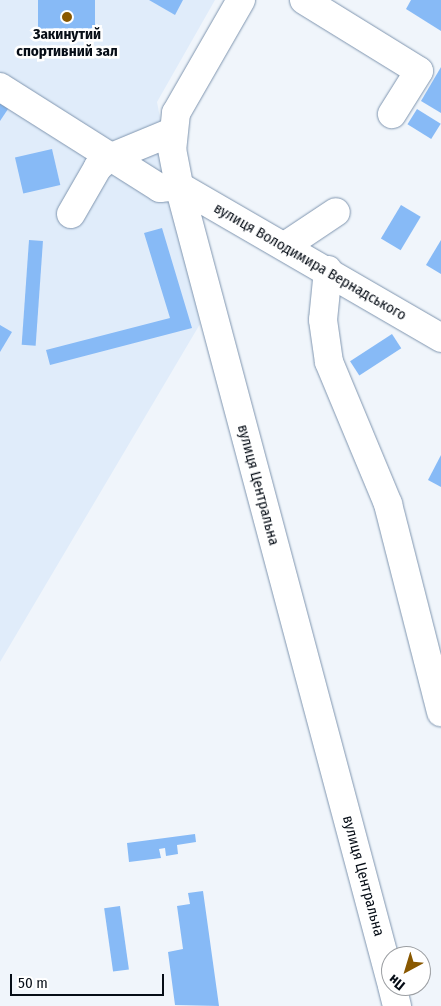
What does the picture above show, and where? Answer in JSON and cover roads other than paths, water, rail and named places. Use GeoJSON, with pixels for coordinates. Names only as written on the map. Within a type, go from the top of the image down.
{"type":"FeatureCollection","features":[{"type":"Feature","properties":{"kind":"street","name":"вулиця Центральна"},"geometry":{"type":"LineString","coordinates":[[241,0],[194,77],[176,113],[172,132],[179,186],[381,946]]}},
{"type":"Feature","properties":{"kind":"street"},"geometry":{"type":"LineString","coordinates":[[315,3],[419,71],[392,114]]}},
{"type":"Feature","properties":{"kind":"street"},"geometry":{"type":"LineString","coordinates":[[0,87],[109,158],[160,188],[179,186]]}},
{"type":"Feature","properties":{"kind":"street"},"geometry":{"type":"LineString","coordinates":[[71,214],[98,167],[109,158],[172,132]]}},
{"type":"Feature","properties":{"kind":"street","name":"вулиця Володимира Вернадського"},"geometry":{"type":"LineString","coordinates":[[179,186],[328,270],[441,338]]}},
{"type":"Feature","properties":{"kind":"street"},"geometry":{"type":"LineString","coordinates":[[285,246],[336,212]]}},
{"type":"Feature","properties":{"kind":"street"},"geometry":{"type":"LineString","coordinates":[[328,270],[323,320],[329,362],[388,504],[441,712]]}},
{"type":"Feature","properties":{"kind":"place","name":"Закинутий спортивний зал"},"geometry":{"type":"Point","coordinates":[67,17]}}]}
